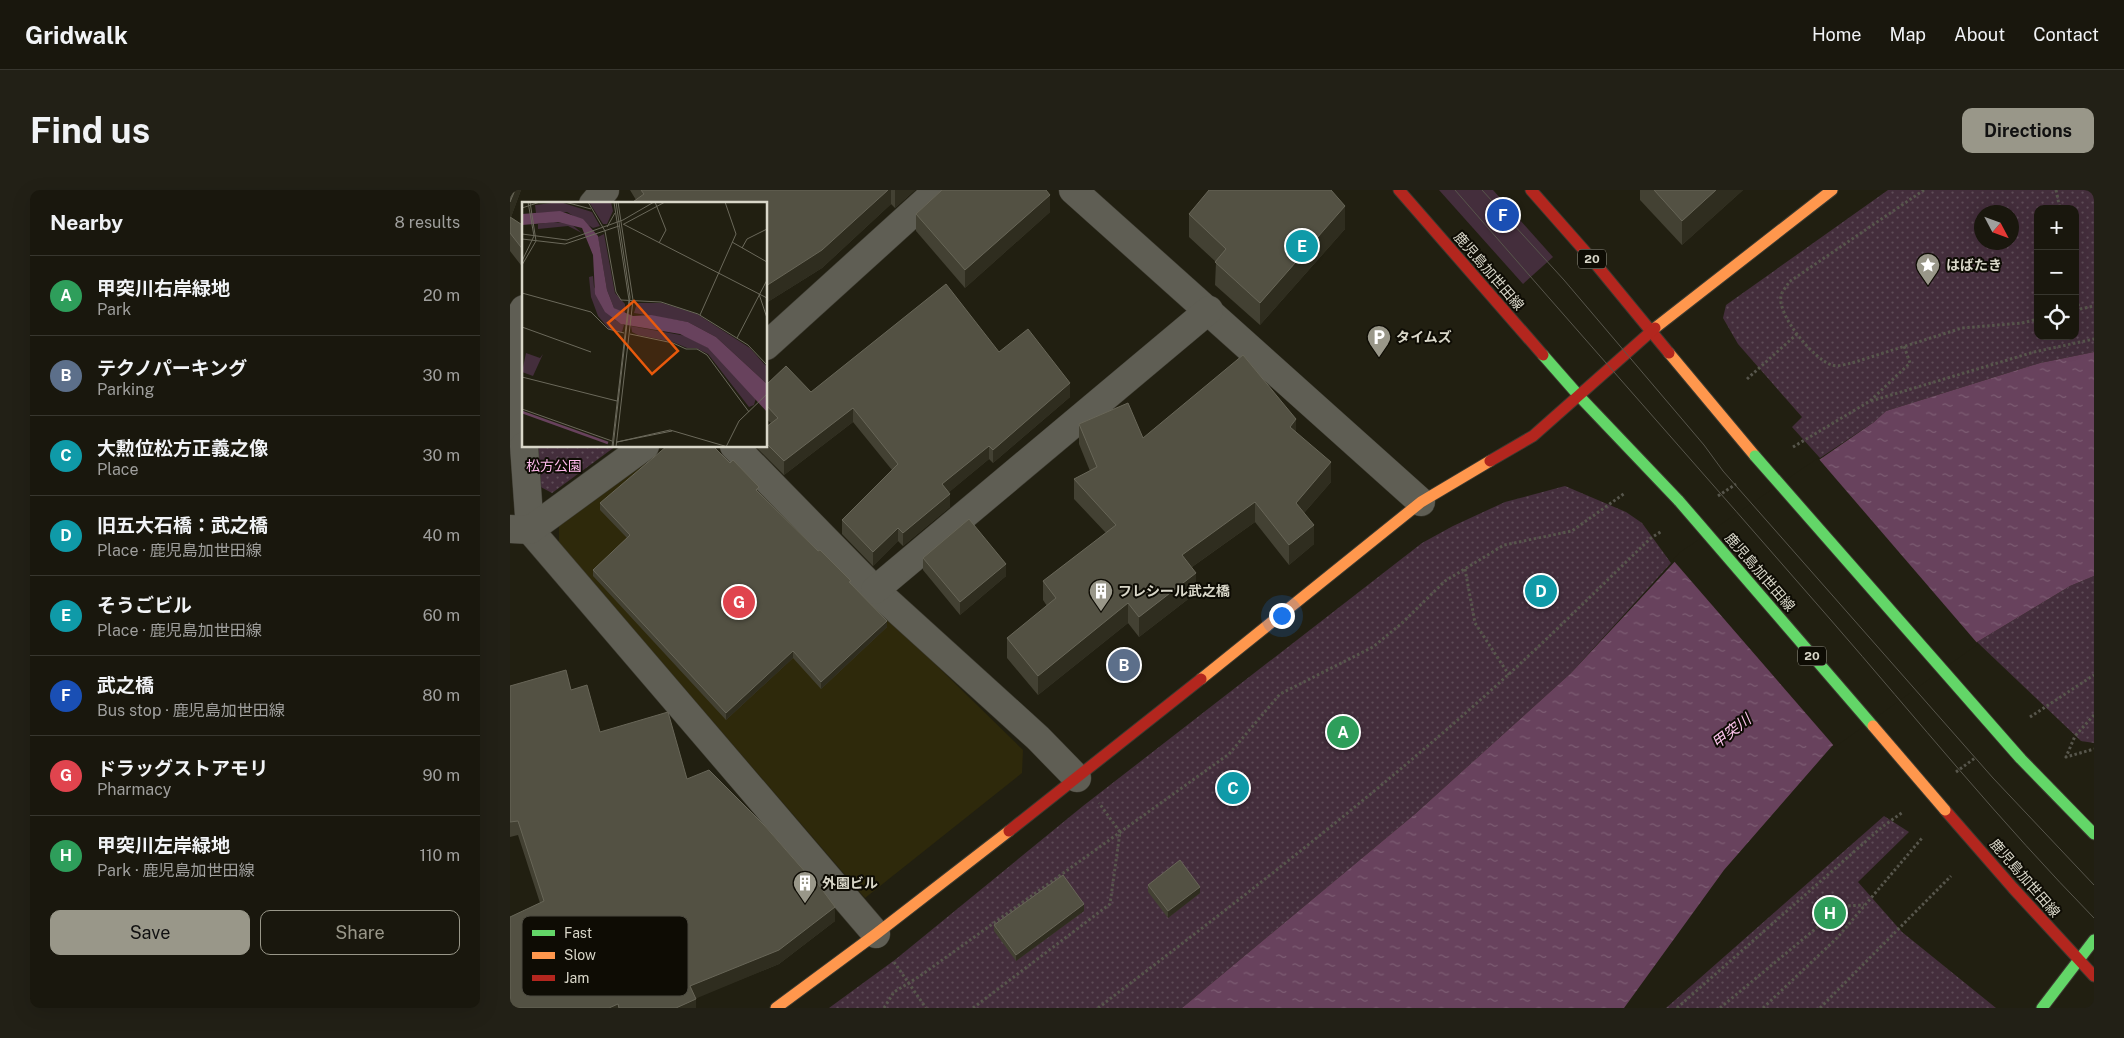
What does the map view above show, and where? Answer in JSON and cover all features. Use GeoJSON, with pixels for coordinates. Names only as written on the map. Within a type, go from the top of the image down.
{"type":"FeatureCollection","features":[{"type":"Feature","properties":{"kind":"main road","name":"鹿児島加世田線"},"geometry":{"type":"LineString","coordinates":[[1399,190],[1579,396],[1679,501],[1945,810],[2078,961],[2094,976]]}},
{"type":"Feature","properties":{"kind":"main road","name":"20"},"geometry":{"type":"LineString","coordinates":[[1531,190],[1590,257],[1755,456],[2020,758],[2094,834]]}},
{"type":"Feature","properties":{"kind":"main road"},"geometry":{"type":"LineString","coordinates":[[776,1008],[876,934],[1077,778],[1421,502],[1534,436],[1651,330],[1832,190]]}},
{"type":"Feature","properties":{"kind":"main road"},"geometry":{"type":"LineString","coordinates":[[2042,1008],[2094,940]]}},
{"type":"Feature","properties":{"kind":"street"},"geometry":{"type":"LineString","coordinates":[[596,202],[605,190]]}},
{"type":"Feature","properties":{"kind":"street"},"geometry":{"type":"LineString","coordinates":[[768,344],[938,190]]}},
{"type":"Feature","properties":{"kind":"street"},"geometry":{"type":"LineString","coordinates":[[1073,190],[1421,502]]}},
{"type":"Feature","properties":{"kind":"street"},"geometry":{"type":"LineString","coordinates":[[875,590],[1209,310]]}},
{"type":"Feature","properties":{"kind":"street"},"geometry":{"type":"LineString","coordinates":[[518,321],[522,404]]}},
{"type":"Feature","properties":{"kind":"street"},"geometry":{"type":"LineString","coordinates":[[524,448],[520,529],[876,934]]}},
{"type":"Feature","properties":{"kind":"street"},"geometry":{"type":"LineString","coordinates":[[520,529],[642,448]]}},
{"type":"Feature","properties":{"kind":"street"},"geometry":{"type":"LineString","coordinates":[[736,448],[875,590],[1038,738],[1077,778]]}},
{"type":"Feature","properties":{"kind":"path"},"geometry":{"type":"LineString","coordinates":[[1924,190],[1789,282],[1781,296],[1782,309],[1796,334],[1822,360],[1834,366],[1852,363],[1962,328],[2022,323],[2034,320]]}},
{"type":"Feature","properties":{"kind":"path"},"geometry":{"type":"LineString","coordinates":[[2056,190],[2059,205]]}},
{"type":"Feature","properties":{"kind":"path"},"geometry":{"type":"LineString","coordinates":[[2079,309],[2094,306]]}},
{"type":"Feature","properties":{"kind":"path"},"geometry":{"type":"LineString","coordinates":[[1747,378],[1796,334]]}},
{"type":"Feature","properties":{"kind":"path"},"geometry":{"type":"LineString","coordinates":[[1870,401],[2034,352],[2094,339]]}},
{"type":"Feature","properties":{"kind":"path"},"geometry":{"type":"LineString","coordinates":[[1792,448],[1870,401],[1910,364],[1904,346]]}},
{"type":"Feature","properties":{"kind":"path"},"geometry":{"type":"LineString","coordinates":[[1709,501],[1742,480]]}},
{"type":"Feature","properties":{"kind":"path"},"geometry":{"type":"LineString","coordinates":[[884,1008],[894,992],[910,983],[1229,754],[1280,694],[1373,647],[1401,624],[1445,581],[1504,545],[1572,531],[1621,496]]}},
{"type":"Feature","properties":{"kind":"path"},"geometry":{"type":"LineString","coordinates":[[1098,1008],[1207,925],[1377,788],[1509,675],[1651,538],[1668,527]]}},
{"type":"Feature","properties":{"kind":"path"},"geometry":{"type":"LineString","coordinates":[[1465,569],[1475,623],[1509,675]]}},
{"type":"Feature","properties":{"kind":"path"},"geometry":{"type":"LineString","coordinates":[[2025,721],[2094,675]]}},
{"type":"Feature","properties":{"kind":"path"},"geometry":{"type":"LineString","coordinates":[[2094,715],[2075,736],[2066,757],[2094,749]]}},
{"type":"Feature","properties":{"kind":"path"},"geometry":{"type":"LineString","coordinates":[[1954,774],[1977,756]]}},
{"type":"Feature","properties":{"kind":"path"},"geometry":{"type":"LineString","coordinates":[[973,1008],[1110,904],[1120,832],[1105,810]]}},
{"type":"Feature","properties":{"kind":"path"},"geometry":{"type":"LineString","coordinates":[[1677,1008],[1875,834],[1906,810]]}},
{"type":"Feature","properties":{"kind":"path"},"geometry":{"type":"LineString","coordinates":[[1763,1008],[1837,938],[1922,838]]}},
{"type":"Feature","properties":{"kind":"path"},"geometry":{"type":"LineString","coordinates":[[1820,1008],[1951,876]]}},
{"type":"Feature","properties":{"kind":"path"},"geometry":{"type":"LineString","coordinates":[[1720,1008],[1843,906],[1865,905]]}},
{"type":"Feature","properties":{"kind":"path"},"geometry":{"type":"LineString","coordinates":[[894,961],[926,1008]]}},
{"type":"Feature","properties":{"kind":"shaded area"},"geometry":{"type":"Polygon","coordinates":[[[667,448],[714,448],[1023,750],[1022,773],[865,898],[559,543],[559,525],[667,448]]]}},
{"type":"Feature","properties":{"kind":"green space"},"geometry":{"type":"Polygon","coordinates":[[[1439,190],[1493,190],[1553,257],[1523,284],[1439,190]]]}},
{"type":"Feature","properties":{"kind":"green space"},"geometry":{"type":"Polygon","coordinates":[[[1888,190],[2094,190],[2094,352],[2040,363],[1886,411],[1874,422],[1820,458],[1792,427],[1802,417],[1738,344],[1723,318],[1726,305],[1888,190]]]}},
{"type":"Feature","properties":{"kind":"green space","name":"松方公園"},"geometry":{"type":"Polygon","coordinates":[[[533,448],[613,448],[552,493],[535,484],[533,448]]]}},
{"type":"Feature","properties":{"kind":"green space"},"geometry":{"type":"Polygon","coordinates":[[[1565,486],[1626,512],[1642,523],[1671,563],[1571,673],[1415,814],[1182,1008],[829,1008],[896,959],[1083,806],[1422,543],[1453,526],[1505,502],[1565,486]]]}},
{"type":"Feature","properties":{"kind":"green space"},"geometry":{"type":"Polygon","coordinates":[[[2094,576],[2094,743],[2081,741],[1977,642],[2070,586],[2094,576]]]}},
{"type":"Feature","properties":{"kind":"green space"},"geometry":{"type":"Polygon","coordinates":[[[1884,816],[1909,832],[1858,882],[1902,932],[1996,1008],[1666,1008],[1884,816]]]}},
{"type":"Feature","properties":{"kind":"water","name":"甲突川"},"geometry":{"type":"Polygon","coordinates":[[[2094,352],[2094,576],[2070,586],[1977,642],[1832,746],[1724,870],[1624,1008],[1182,1008],[1415,814],[1571,673],[1681,555],[1874,422],[1886,411],[2040,363],[2094,352]]]}},
{"type":"Feature","properties":{"kind":"pier"},"geometry":{"type":"Polygon","coordinates":[[[1818,458],[1978,644],[1835,747],[1673,560],[1679,553],[1818,458]]]}},
{"type":"Feature","properties":{"kind":"building"},"geometry":{"type":"Polygon","coordinates":[[[510,190],[515,190],[510,202],[510,190]]]}},
{"type":"Feature","properties":{"kind":"building"},"geometry":{"type":"Polygon","coordinates":[[[641,190],[888,190],[822,250],[768,285],[768,202],[633,202],[644,194],[641,190]]]}},
{"type":"Feature","properties":{"kind":"building"},"geometry":{"type":"Polygon","coordinates":[[[942,190],[1046,190],[1050,195],[965,270],[916,214],[942,190]]]}},
{"type":"Feature","properties":{"kind":"building"},"geometry":{"type":"Polygon","coordinates":[[[1209,190],[1331,190],[1345,206],[1260,303],[1215,262],[1226,249],[1189,214],[1209,190]]]}},
{"type":"Feature","properties":{"kind":"building"},"geometry":{"type":"Polygon","coordinates":[[[1654,190],[1716,190],[1682,221],[1654,190]]]}},
{"type":"Feature","properties":{"kind":"building"},"geometry":{"type":"Polygon","coordinates":[[[510,217],[522,225],[522,248],[510,233],[510,217]]]}},
{"type":"Feature","properties":{"kind":"building"},"geometry":{"type":"Polygon","coordinates":[[[946,284],[999,352],[1028,329],[1070,383],[993,450],[989,446],[942,484],[950,494],[903,533],[898,528],[873,552],[842,520],[898,464],[853,408],[784,461],[768,445],[768,426],[778,418],[768,407],[768,383],[786,366],[811,392],[946,284]]]}},
{"type":"Feature","properties":{"kind":"building"},"geometry":{"type":"Polygon","coordinates":[[[1243,355],[1296,419],[1290,427],[1331,462],[1296,503],[1314,525],[1289,545],[1255,502],[1182,555],[1196,573],[1139,617],[1128,603],[1038,676],[1007,638],[1056,598],[1043,581],[1116,525],[1074,479],[1097,467],[1079,424],[1128,403],[1143,438],[1243,355]]]}},
{"type":"Feature","properties":{"kind":"building"},"geometry":{"type":"Polygon","coordinates":[[[665,448],[715,448],[730,463],[733,460],[759,487],[756,490],[851,581],[849,582],[887,621],[821,682],[793,651],[726,713],[593,570],[630,535],[600,503],[665,448]]]}},
{"type":"Feature","properties":{"kind":"building"},"geometry":{"type":"Polygon","coordinates":[[[969,519],[1006,564],[960,602],[923,558],[969,519]]]}},
{"type":"Feature","properties":{"kind":"building"},"geometry":{"type":"Polygon","coordinates":[[[566,670],[571,690],[587,685],[600,732],[668,712],[687,779],[709,770],[764,825],[807,874],[809,872],[835,907],[779,950],[690,986],[696,999],[676,1008],[619,1008],[618,1004],[609,1008],[510,1008],[510,917],[544,901],[518,821],[510,822],[510,686],[566,670]]]}},
{"type":"Feature","properties":{"kind":"building"},"geometry":{"type":"Polygon","coordinates":[[[1180,860],[1200,887],[1168,911],[1148,885],[1180,860]]]}},
{"type":"Feature","properties":{"kind":"building"},"geometry":{"type":"Polygon","coordinates":[[[1063,875],[1084,904],[1016,955],[994,925],[1063,875]]]}},
{"type":"Feature","properties":{"kind":"tram line"},"geometry":{"type":"LineString","coordinates":[[1455,190],[1993,808],[2094,918]]}},
{"type":"Feature","properties":{"kind":"tram line"},"geometry":{"type":"LineString","coordinates":[[1482,190],[1564,280],[1704,445],[1723,471],[1993,778],[2094,885]]}},
{"type":"Feature","properties":{"kind":"traffic: fast"},"geometry":{"type":"LineString","coordinates":[[1543,355],[1579,396],[1679,501]]}},
{"type":"Feature","properties":{"kind":"traffic: fast"},"geometry":{"type":"LineString","coordinates":[[1755,456],[2020,758]]}},
{"type":"Feature","properties":{"kind":"traffic: fast"},"geometry":{"type":"LineString","coordinates":[[1679,501],[1873,726]]}},
{"type":"Feature","properties":{"kind":"traffic: fast"},"geometry":{"type":"LineString","coordinates":[[2020,758],[2094,834]]}},
{"type":"Feature","properties":{"kind":"traffic: fast"},"geometry":{"type":"LineString","coordinates":[[2042,1008],[2094,940]]}},
{"type":"Feature","properties":{"kind":"traffic: slow"},"geometry":{"type":"LineString","coordinates":[[1655,328],[1832,190]]}},
{"type":"Feature","properties":{"kind":"traffic: slow"},"geometry":{"type":"LineString","coordinates":[[1669,353],[1755,456]]}},
{"type":"Feature","properties":{"kind":"traffic: slow"},"geometry":{"type":"LineString","coordinates":[[1201,679],[1421,502],[1490,461]]}},
{"type":"Feature","properties":{"kind":"traffic: slow"},"geometry":{"type":"LineString","coordinates":[[1873,726],[1945,810]]}},
{"type":"Feature","properties":{"kind":"traffic: slow"},"geometry":{"type":"LineString","coordinates":[[776,1008],[876,934],[1009,831]]}},
{"type":"Feature","properties":{"kind":"traffic: jam"},"geometry":{"type":"LineString","coordinates":[[1399,190],[1543,355]]}},
{"type":"Feature","properties":{"kind":"traffic: jam"},"geometry":{"type":"LineString","coordinates":[[1531,190],[1590,257],[1669,353]]}},
{"type":"Feature","properties":{"kind":"traffic: jam"},"geometry":{"type":"LineString","coordinates":[[1490,461],[1533,436],[1655,328]]}},
{"type":"Feature","properties":{"kind":"traffic: jam"},"geometry":{"type":"LineString","coordinates":[[1009,831],[1201,679]]}},
{"type":"Feature","properties":{"kind":"traffic: jam"},"geometry":{"type":"LineString","coordinates":[[1945,810],[2094,976]]}},
{"type":"Feature","properties":{"kind":"place","name":"武之橋"},"geometry":{"type":"Point","coordinates":[1503,215]}},
{"type":"Feature","properties":{"kind":"place","name":"そうごビル"},"geometry":{"type":"Point","coordinates":[1302,246]}},
{"type":"Feature","properties":{"kind":"place","name":"はばたき"},"geometry":{"type":"Point","coordinates":[1928,286]}},
{"type":"Feature","properties":{"kind":"place","name":"タイムズ"},"geometry":{"type":"Point","coordinates":[1379,358]}},
{"type":"Feature","properties":{"kind":"place","name":"旧五大石橋：武之橋"},"geometry":{"type":"Point","coordinates":[1541,591]}},
{"type":"Feature","properties":{"kind":"place","name":"ドラッグストアモリ"},"geometry":{"type":"Point","coordinates":[739,602]}},
{"type":"Feature","properties":{"kind":"place","name":"フレシール武之橋"},"geometry":{"type":"Point","coordinates":[1101,612]}},
{"type":"Feature","properties":{"kind":"place","name":"テクノパーキング"},"geometry":{"type":"Point","coordinates":[1124,665]}},
{"type":"Feature","properties":{"kind":"place","name":"甲突川右岸緑地"},"geometry":{"type":"Point","coordinates":[1343,732]}},
{"type":"Feature","properties":{"kind":"place","name":"大勲位松方正義之像"},"geometry":{"type":"Point","coordinates":[1233,788]}},
{"type":"Feature","properties":{"kind":"place","name":"外園ビル"},"geometry":{"type":"Point","coordinates":[805,904]}},
{"type":"Feature","properties":{"kind":"place","name":"甲突川左岸緑地"},"geometry":{"type":"Point","coordinates":[1830,913]}}]}
